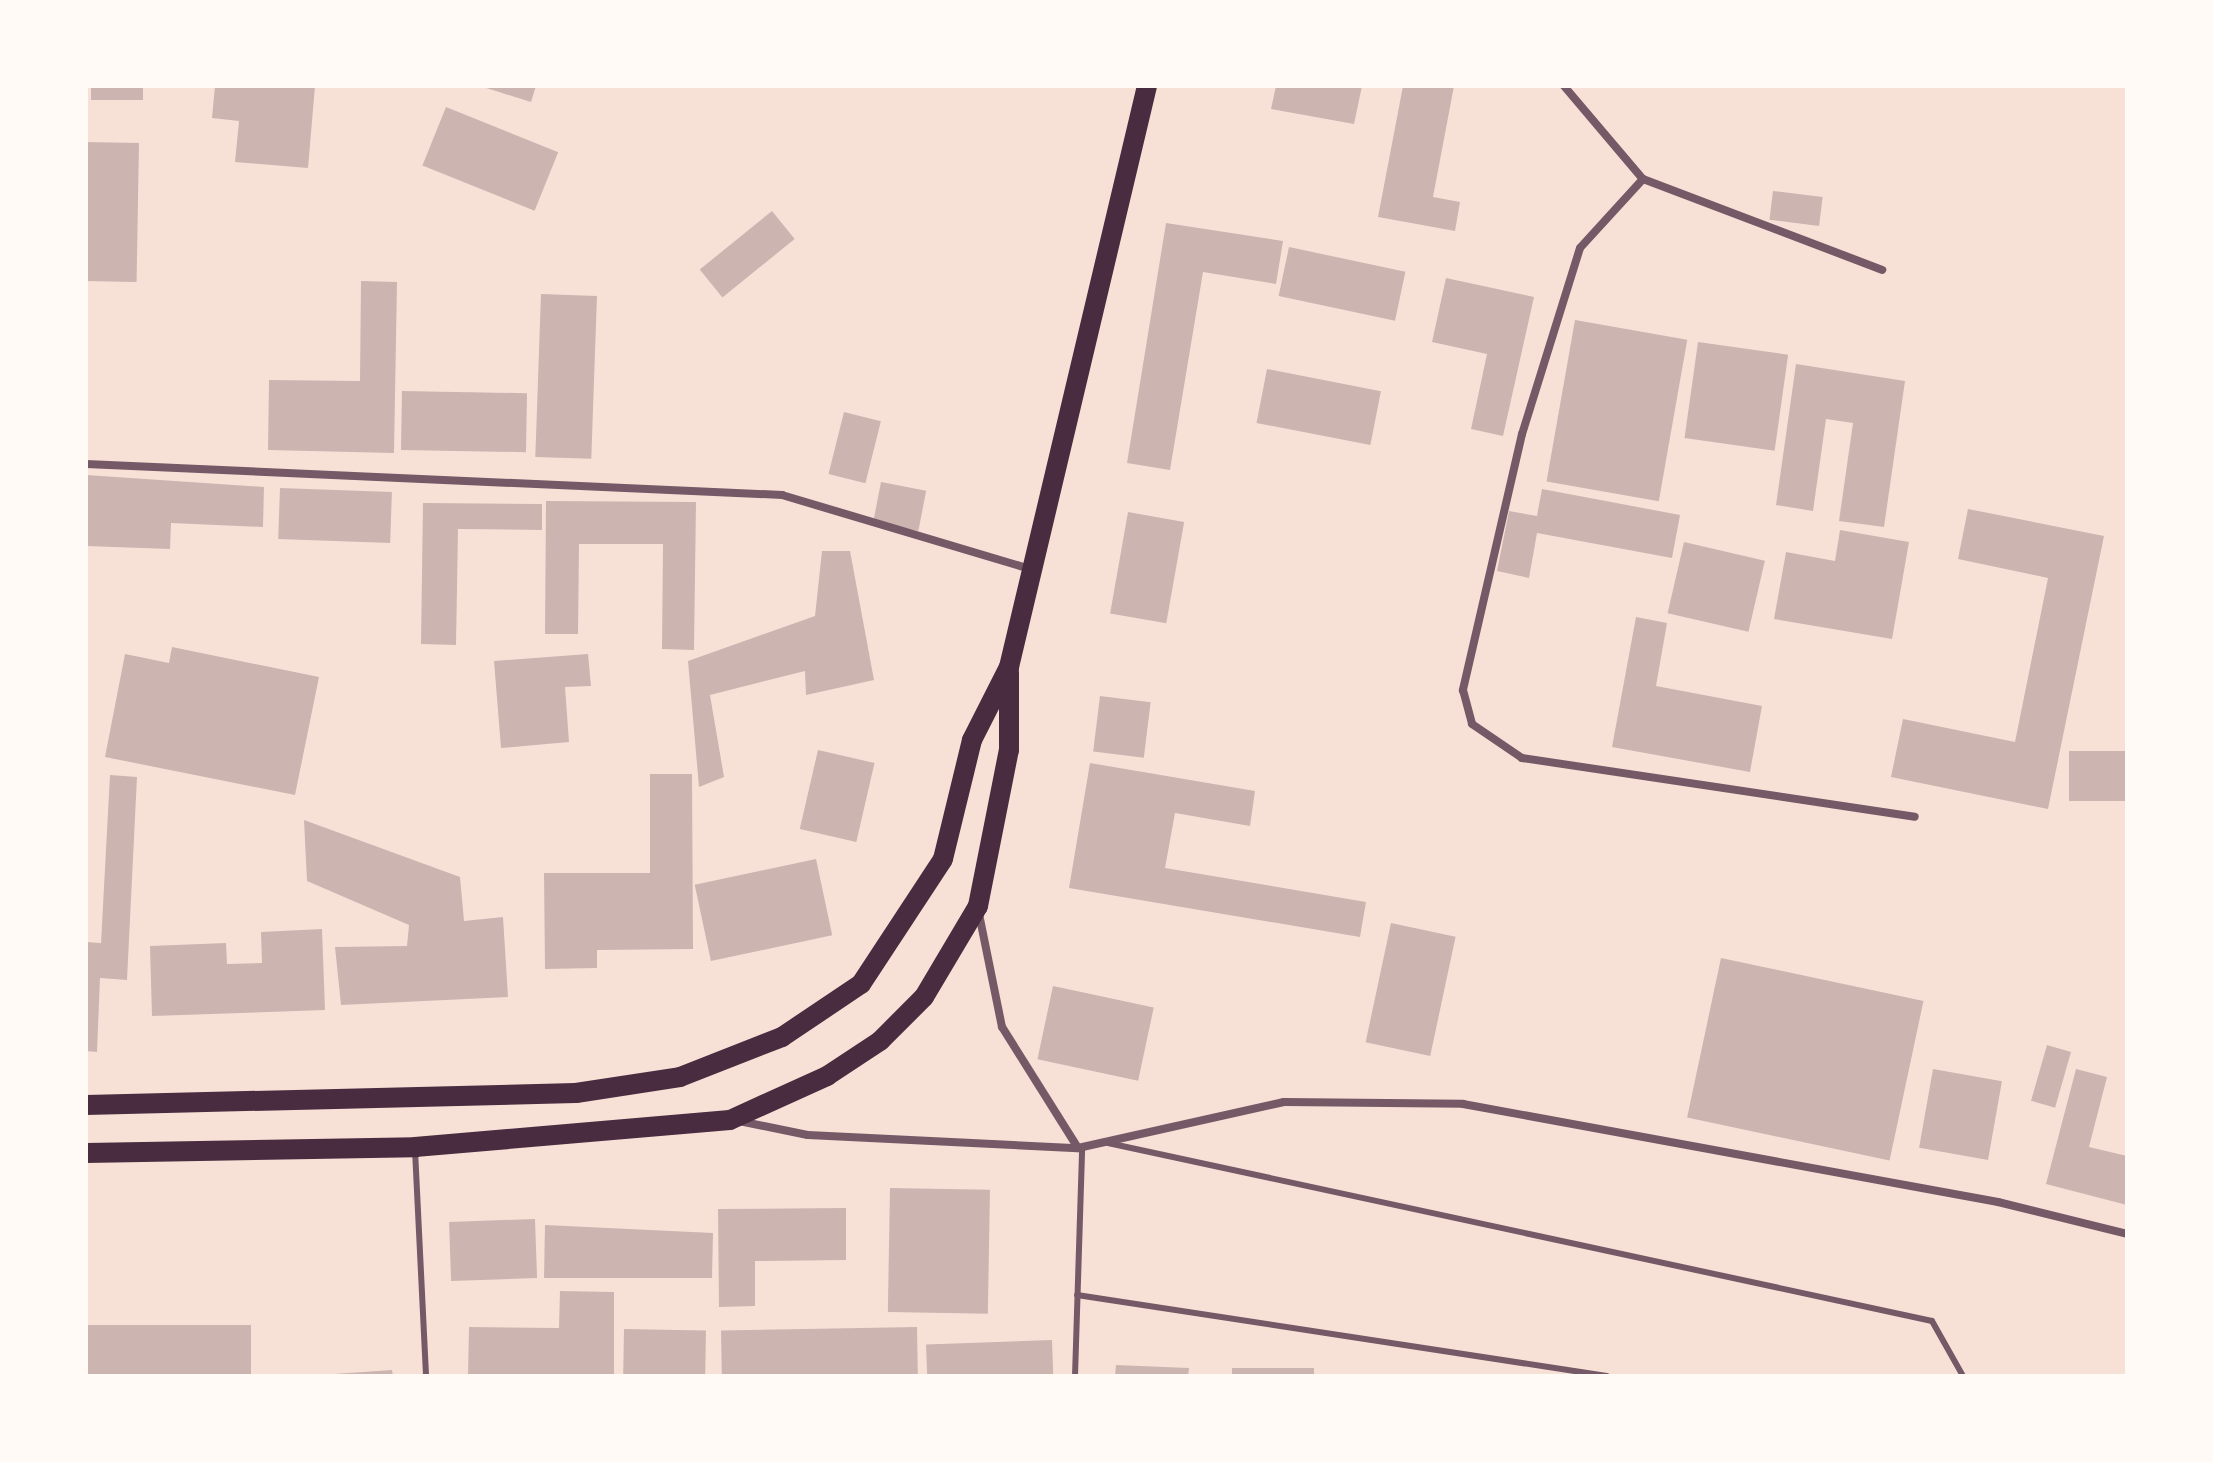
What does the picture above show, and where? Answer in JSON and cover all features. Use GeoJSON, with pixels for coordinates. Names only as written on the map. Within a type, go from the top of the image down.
{"type":"FeatureCollection","features":[{"type":"Feature","properties":{"kind":"main road"},"geometry":{"type":"LineString","coordinates":[[86,1105],[576,1093],[680,1077],[782,1037],[861,984],[899,934],[943,859],[972,740],[1009,667],[1147,86]]}},
{"type":"Feature","properties":{"kind":"main road"},"geometry":{"type":"LineString","coordinates":[[86,1153],[415,1147],[730,1120],[827,1076],[880,1041],[924,997],[978,906],[1009,750],[1009,667]]}},
{"type":"Feature","properties":{"kind":"street"},"geometry":{"type":"LineString","coordinates":[[1564,86],[1643,179],[1882,270]]}},
{"type":"Feature","properties":{"kind":"street"},"geometry":{"type":"LineString","coordinates":[[1643,179],[1580,248],[1566,291],[1522,434],[1463,690],[1472,724],[1522,758],[1915,817]]}},
{"type":"Feature","properties":{"kind":"street"},"geometry":{"type":"LineString","coordinates":[[86,464],[782,495],[1034,570]]}},
{"type":"Feature","properties":{"kind":"street"},"geometry":{"type":"LineString","coordinates":[[978,906],[1002,1027],[1078,1148]]}},
{"type":"Feature","properties":{"kind":"street"},"geometry":{"type":"LineString","coordinates":[[730,1120],[808,1135],[1078,1148],[1284,1102],[1463,1104],[1998,1202],[2127,1234]]}},
{"type":"Feature","properties":{"kind":"lane"},"geometry":{"type":"LineString","coordinates":[[1075,1376],[1078,1148],[1105,1142],[1932,1321],[1963,1376]]}},
{"type":"Feature","properties":{"kind":"lane"},"geometry":{"type":"LineString","coordinates":[[415,1147],[426,1376]]}},
{"type":"Feature","properties":{"kind":"lane"},"geometry":{"type":"LineString","coordinates":[[1077,1295],[1607,1376]]}},
{"type":"Feature","properties":{"kind":"building"},"geometry":{"type":"Polygon","coordinates":[[[91,86],[143,86],[143,100],[91,100],[91,86]]]}},
{"type":"Feature","properties":{"kind":"building"},"geometry":{"type":"Polygon","coordinates":[[[215,86],[315,86],[308,168],[235,162],[239,121],[212,118],[215,86]]]}},
{"type":"Feature","properties":{"kind":"building"},"geometry":{"type":"Polygon","coordinates":[[[480,86],[536,86],[531,102],[480,86]]]}},
{"type":"Feature","properties":{"kind":"building"},"geometry":{"type":"Polygon","coordinates":[[[1276,86],[1362,86],[1354,124],[1271,109],[1276,86]]]}},
{"type":"Feature","properties":{"kind":"building"},"geometry":{"type":"Polygon","coordinates":[[[1403,86],[1454,86],[1433,197],[1460,202],[1455,231],[1378,217],[1403,86]]]}},
{"type":"Feature","properties":{"kind":"building"},"geometry":{"type":"Polygon","coordinates":[[[446,107],[558,152],[535,211],[422,165],[446,107]]]}},
{"type":"Feature","properties":{"kind":"building"},"geometry":{"type":"Polygon","coordinates":[[[86,142],[139,143],[137,282],[86,281],[86,142]]]}},
{"type":"Feature","properties":{"kind":"building"},"geometry":{"type":"Polygon","coordinates":[[[1773,191],[1823,197],[1819,226],[1769,220],[1773,191]]]}},
{"type":"Feature","properties":{"kind":"building"},"geometry":{"type":"Polygon","coordinates":[[[772,211],[795,239],[722,298],[700,270],[772,211]]]}},
{"type":"Feature","properties":{"kind":"building"},"geometry":{"type":"Polygon","coordinates":[[[1166,223],[1283,241],[1276,284],[1203,272],[1170,470],[1127,463],[1166,223]]]}},
{"type":"Feature","properties":{"kind":"building"},"geometry":{"type":"Polygon","coordinates":[[[1289,247],[1405,272],[1395,321],[1279,296],[1289,247]]]}},
{"type":"Feature","properties":{"kind":"building"},"geometry":{"type":"Polygon","coordinates":[[[1446,278],[1534,297],[1503,436],[1471,429],[1487,354],[1432,342],[1446,278]]]}},
{"type":"Feature","properties":{"kind":"building"},"geometry":{"type":"Polygon","coordinates":[[[361,281],[397,282],[394,453],[268,450],[269,380],[360,381],[361,281]]]}},
{"type":"Feature","properties":{"kind":"building"},"geometry":{"type":"Polygon","coordinates":[[[541,294],[597,296],[591,459],[535,457],[541,294]]]}},
{"type":"Feature","properties":{"kind":"building"},"geometry":{"type":"Polygon","coordinates":[[[1575,320],[1687,340],[1659,501],[1547,482],[1575,320]]]}},
{"type":"Feature","properties":{"kind":"building"},"geometry":{"type":"Polygon","coordinates":[[[1698,342],[1788,355],[1775,451],[1685,438],[1698,342]]]}},
{"type":"Feature","properties":{"kind":"building"},"geometry":{"type":"Polygon","coordinates":[[[1796,364],[1905,381],[1884,527],[1839,521],[1853,423],[1826,419],[1813,511],[1776,505],[1796,364]]]}},
{"type":"Feature","properties":{"kind":"building"},"geometry":{"type":"Polygon","coordinates":[[[1267,369],[1381,391],[1370,445],[1257,423],[1267,369]]]}},
{"type":"Feature","properties":{"kind":"building"},"geometry":{"type":"Polygon","coordinates":[[[402,391],[527,393],[526,452],[401,450],[402,391]]]}},
{"type":"Feature","properties":{"kind":"building"},"geometry":{"type":"Polygon","coordinates":[[[844,412],[881,421],[865,483],[829,474],[844,412]]]}},
{"type":"Feature","properties":{"kind":"building"},"geometry":{"type":"Polygon","coordinates":[[[86,475],[264,487],[263,527],[171,523],[170,549],[86,546],[86,475]]]}},
{"type":"Feature","properties":{"kind":"building"},"geometry":{"type":"Polygon","coordinates":[[[881,482],[926,491],[918,531],[873,522],[881,482]]]}},
{"type":"Feature","properties":{"kind":"building"},"geometry":{"type":"Polygon","coordinates":[[[280,488],[392,492],[390,543],[278,539],[280,488]]]}},
{"type":"Feature","properties":{"kind":"building"},"geometry":{"type":"Polygon","coordinates":[[[1542,489],[1680,515],[1672,558],[1537,533],[1529,578],[1497,571],[1509,511],[1537,516],[1542,489]]]}},
{"type":"Feature","properties":{"kind":"building"},"geometry":{"type":"Polygon","coordinates":[[[546,501],[696,502],[694,650],[662,649],[663,544],[579,544],[578,634],[545,634],[546,501]]]}},
{"type":"Feature","properties":{"kind":"building"},"geometry":{"type":"Polygon","coordinates":[[[423,503],[542,504],[542,530],[458,529],[456,645],[421,644],[423,503]]]}},
{"type":"Feature","properties":{"kind":"building"},"geometry":{"type":"Polygon","coordinates":[[[1968,509],[2104,536],[2048,809],[1891,777],[1903,719],[2015,742],[2048,578],[1958,559],[1968,509]]]}},
{"type":"Feature","properties":{"kind":"building"},"geometry":{"type":"Polygon","coordinates":[[[1128,512],[1184,522],[1166,623],[1110,613],[1128,512]]]}},
{"type":"Feature","properties":{"kind":"building"},"geometry":{"type":"Polygon","coordinates":[[[1840,530],[1909,542],[1892,639],[1774,619],[1786,552],[1835,561],[1840,530]]]}},
{"type":"Feature","properties":{"kind":"building"},"geometry":{"type":"Polygon","coordinates":[[[1684,542],[1765,561],[1748,632],[1668,613],[1684,542]]]}},
{"type":"Feature","properties":{"kind":"building"},"geometry":{"type":"Polygon","coordinates":[[[822,551],[850,551],[874,680],[806,695],[805,671],[710,695],[724,777],[699,787],[688,661],[815,616],[822,551]]]}},
{"type":"Feature","properties":{"kind":"building"},"geometry":{"type":"Polygon","coordinates":[[[1636,617],[1667,623],[1656,686],[1762,706],[1750,772],[1612,747],[1636,617]]]}},
{"type":"Feature","properties":{"kind":"building"},"geometry":{"type":"Polygon","coordinates":[[[172,647],[319,677],[295,795],[105,757],[125,654],[169,663],[172,647]]]}},
{"type":"Feature","properties":{"kind":"building"},"geometry":{"type":"Polygon","coordinates":[[[588,654],[591,686],[565,687],[569,742],[501,748],[494,661],[588,654]]]}},
{"type":"Feature","properties":{"kind":"building"},"geometry":{"type":"Polygon","coordinates":[[[1100,696],[1151,702],[1144,758],[1093,752],[1100,696]]]}},
{"type":"Feature","properties":{"kind":"building"},"geometry":{"type":"Polygon","coordinates":[[[818,750],[875,763],[856,842],[800,829],[818,750]]]}},
{"type":"Feature","properties":{"kind":"building"},"geometry":{"type":"Polygon","coordinates":[[[2069,751],[2127,751],[2127,801],[2069,801],[2069,751]]]}},
{"type":"Feature","properties":{"kind":"building"},"geometry":{"type":"Polygon","coordinates":[[[1090,763],[1255,791],[1250,826],[1175,813],[1165,868],[1366,902],[1360,937],[1069,888],[1090,763]]]}},
{"type":"Feature","properties":{"kind":"building"},"geometry":{"type":"Polygon","coordinates":[[[650,774],[692,774],[693,949],[597,950],[597,968],[545,969],[544,873],[650,873],[650,774]]]}},
{"type":"Feature","properties":{"kind":"building"},"geometry":{"type":"Polygon","coordinates":[[[110,775],[137,777],[127,980],[100,978],[97,1052],[86,1051],[86,942],[101,943],[110,775]]]}},
{"type":"Feature","properties":{"kind":"building"},"geometry":{"type":"Polygon","coordinates":[[[304,820],[460,877],[464,921],[503,917],[508,997],[341,1005],[335,947],[407,946],[409,925],[307,881],[304,820]]]}},
{"type":"Feature","properties":{"kind":"building"},"geometry":{"type":"Polygon","coordinates":[[[816,859],[832,935],[711,961],[695,885],[816,859]]]}},
{"type":"Feature","properties":{"kind":"building"},"geometry":{"type":"Polygon","coordinates":[[[1391,923],[1456,937],[1430,1056],[1366,1042],[1391,923]]]}},
{"type":"Feature","properties":{"kind":"building"},"geometry":{"type":"Polygon","coordinates":[[[322,929],[325,1010],[152,1016],[150,946],[226,943],[227,964],[262,963],[261,932],[322,929]]]}},
{"type":"Feature","properties":{"kind":"building"},"geometry":{"type":"Polygon","coordinates":[[[1721,958],[1923,1001],[1890,1160],[1687,1117],[1721,958]]]}},
{"type":"Feature","properties":{"kind":"building"},"geometry":{"type":"Polygon","coordinates":[[[1053,986],[1154,1007],[1138,1081],[1037,1059],[1053,986]]]}},
{"type":"Feature","properties":{"kind":"building"},"geometry":{"type":"Polygon","coordinates":[[[2047,1045],[2071,1052],[2055,1108],[2031,1101],[2047,1045]]]}},
{"type":"Feature","properties":{"kind":"building"},"geometry":{"type":"Polygon","coordinates":[[[1933,1069],[2002,1081],[1988,1160],[1919,1148],[1933,1069]]]}},
{"type":"Feature","properties":{"kind":"building"},"geometry":{"type":"Polygon","coordinates":[[[2076,1069],[2107,1077],[2089,1147],[2127,1156],[2127,1205],[2046,1184],[2076,1069]]]}},
{"type":"Feature","properties":{"kind":"building"},"geometry":{"type":"Polygon","coordinates":[[[890,1188],[990,1190],[988,1314],[888,1312],[890,1188]]]}},
{"type":"Feature","properties":{"kind":"building"},"geometry":{"type":"Polygon","coordinates":[[[846,1208],[846,1260],[755,1261],[755,1306],[719,1307],[718,1209],[846,1208]]]}},
{"type":"Feature","properties":{"kind":"building"},"geometry":{"type":"Polygon","coordinates":[[[535,1219],[537,1278],[451,1281],[449,1222],[535,1219]]]}},
{"type":"Feature","properties":{"kind":"building"},"geometry":{"type":"Polygon","coordinates":[[[545,1225],[713,1233],[712,1278],[544,1278],[545,1225]]]}},
{"type":"Feature","properties":{"kind":"building"},"geometry":{"type":"Polygon","coordinates":[[[560,1291],[614,1292],[614,1376],[468,1376],[469,1327],[559,1328],[560,1291]]]}},
{"type":"Feature","properties":{"kind":"building"},"geometry":{"type":"Polygon","coordinates":[[[86,1325],[251,1325],[251,1376],[86,1376],[86,1325]]]}},
{"type":"Feature","properties":{"kind":"building"},"geometry":{"type":"Polygon","coordinates":[[[917,1327],[918,1376],[722,1376],[721,1330],[917,1327]]]}},
{"type":"Feature","properties":{"kind":"building"},"geometry":{"type":"Polygon","coordinates":[[[624,1329],[706,1330],[705,1376],[623,1376],[624,1329]]]}},
{"type":"Feature","properties":{"kind":"building"},"geometry":{"type":"Polygon","coordinates":[[[1052,1340],[1053,1376],[927,1376],[926,1344],[1052,1340]]]}},
{"type":"Feature","properties":{"kind":"building"},"geometry":{"type":"Polygon","coordinates":[[[1116,1365],[1189,1368],[1188,1376],[1115,1376],[1116,1365]]]}},
{"type":"Feature","properties":{"kind":"building"},"geometry":{"type":"Polygon","coordinates":[[[1232,1368],[1314,1368],[1314,1376],[1232,1376],[1232,1368]]]}},
{"type":"Feature","properties":{"kind":"building"},"geometry":{"type":"Polygon","coordinates":[[[392,1370],[393,1376],[334,1376],[334,1374],[392,1370]]]}}]}
